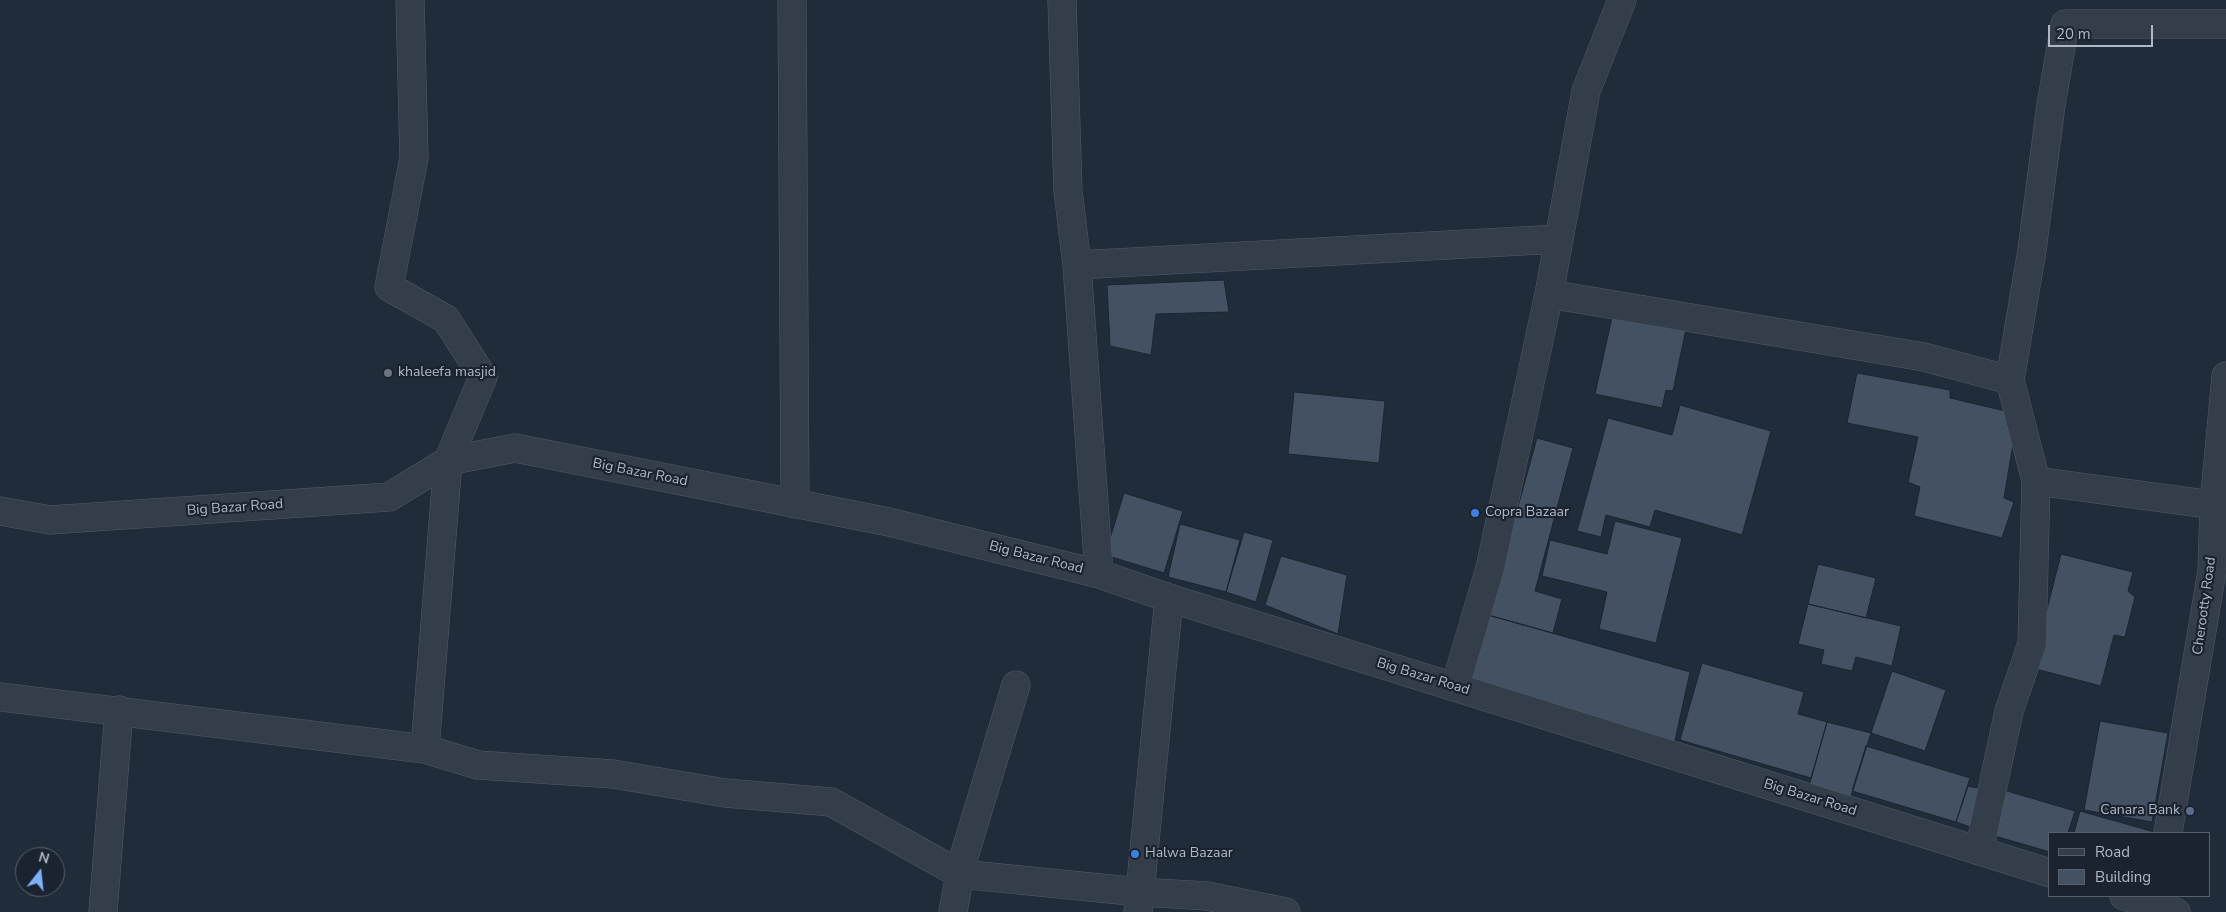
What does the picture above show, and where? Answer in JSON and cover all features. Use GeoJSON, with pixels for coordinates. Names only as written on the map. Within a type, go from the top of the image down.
{"type":"FeatureCollection","features":[{"type":"Feature","properties":{"kind":"street"},"geometry":{"type":"LineString","coordinates":[[410,0],[414,158],[389,287],[446,319],[483,377],[448,461],[425,749]]}},
{"type":"Feature","properties":{"kind":"street"},"geometry":{"type":"LineString","coordinates":[[792,0],[795,504]]}},
{"type":"Feature","properties":{"kind":"street"},"geometry":{"type":"LineString","coordinates":[[1062,0],[1068,191],[1077,264],[1100,574]]}},
{"type":"Feature","properties":{"kind":"street"},"geometry":{"type":"LineString","coordinates":[[1456,687],[1490,568],[1549,294],[1586,91],[1622,0]]}},
{"type":"Feature","properties":{"kind":"street"},"geometry":{"type":"LineString","coordinates":[[1979,851],[2009,711],[2032,644],[2036,481],[2010,380],[2032,250],[2051,105],[2065,24],[2226,24]]}},
{"type":"Feature","properties":{"kind":"street"},"geometry":{"type":"LineString","coordinates":[[1077,264],[1559,239]]}},
{"type":"Feature","properties":{"kind":"street"},"geometry":{"type":"LineString","coordinates":[[1549,294],[1924,357],[2010,380]]}},
{"type":"Feature","properties":{"kind":"street","name":"Cherootty Road"},"geometry":{"type":"LineString","coordinates":[[2168,832],[2219,571],[2214,505],[2226,376]]}},
{"type":"Feature","properties":{"kind":"street","name":"Big Bazar Road"},"geometry":{"type":"LineString","coordinates":[[0,511],[50,520],[388,497],[448,461],[515,448],[889,522],[1100,574],[1169,598],[2048,872]]}},
{"type":"Feature","properties":{"kind":"street"},"geometry":{"type":"LineString","coordinates":[[2036,481],[2214,505]]}},
{"type":"Feature","properties":{"kind":"street"},"geometry":{"type":"LineString","coordinates":[[1139,902],[1169,598]]}},
{"type":"Feature","properties":{"kind":"street"},"geometry":{"type":"LineString","coordinates":[[953,912],[960,874],[1016,685]]}},
{"type":"Feature","properties":{"kind":"street"},"geometry":{"type":"LineString","coordinates":[[0,696],[425,749],[478,765],[613,774],[724,794],[831,802],[960,874],[1139,902],[1207,896],[1286,912]]}},
{"type":"Feature","properties":{"kind":"street"},"geometry":{"type":"LineString","coordinates":[[103,912],[119,710]]}},
{"type":"Feature","properties":{"kind":"street"},"geometry":{"type":"LineString","coordinates":[[2129,897],[2163,904]]}},
{"type":"Feature","properties":{"kind":"building"},"geometry":{"type":"Polygon","coordinates":[[[1224,280],[1229,312],[1156,314],[1151,355],[1110,346],[1107,285],[1224,280]]]}},
{"type":"Feature","properties":{"kind":"building"},"geometry":{"type":"Polygon","coordinates":[[[1613,313],[1686,329],[1673,391],[1666,390],[1662,408],[1595,394],[1613,313]]]}},
{"type":"Feature","properties":{"kind":"building"},"geometry":{"type":"Polygon","coordinates":[[[1857,373],[1950,390],[1950,398],[2018,414],[2004,498],[2014,502],[2002,538],[1914,516],[1920,487],[1908,482],[1918,437],[1847,423],[1857,373]]]}},
{"type":"Feature","properties":{"kind":"building"},"geometry":{"type":"Polygon","coordinates":[[[1294,392],[1385,401],[1379,463],[1288,454],[1294,392]]]}},
{"type":"Feature","properties":{"kind":"building"},"geometry":{"type":"Polygon","coordinates":[[[1680,405],[1771,431],[1742,535],[1655,510],[1650,527],[1606,515],[1601,537],[1577,531],[1608,418],[1672,435],[1680,405]]]}},
{"type":"Feature","properties":{"kind":"building"},"geometry":{"type":"Polygon","coordinates":[[[1537,438],[1573,448],[1535,591],[1562,599],[1553,633],[1488,615],[1537,438]]]}},
{"type":"Feature","properties":{"kind":"building"},"geometry":{"type":"Polygon","coordinates":[[[1124,493],[1183,511],[1164,573],[1105,555],[1124,493]]]}},
{"type":"Feature","properties":{"kind":"building"},"geometry":{"type":"Polygon","coordinates":[[[1615,521],[1682,538],[1656,643],[1599,629],[1607,592],[1542,576],[1550,540],[1607,554],[1615,521]]]}},
{"type":"Feature","properties":{"kind":"building"},"geometry":{"type":"Polygon","coordinates":[[[1180,524],[1240,540],[1226,592],[1168,577],[1180,524]]]}},
{"type":"Feature","properties":{"kind":"building"},"geometry":{"type":"Polygon","coordinates":[[[1244,532],[1273,540],[1256,602],[1226,592],[1244,532]]]}},
{"type":"Feature","properties":{"kind":"building"},"geometry":{"type":"Polygon","coordinates":[[[2061,554],[2133,572],[2128,591],[2135,597],[2125,637],[2114,635],[2101,686],[2032,668],[2061,554]]]}},
{"type":"Feature","properties":{"kind":"building"},"geometry":{"type":"Polygon","coordinates":[[[1281,556],[1347,575],[1338,634],[1265,605],[1281,556]]]}},
{"type":"Feature","properties":{"kind":"building"},"geometry":{"type":"Polygon","coordinates":[[[1818,564],[1876,578],[1866,618],[1808,604],[1818,564]]]}},
{"type":"Feature","properties":{"kind":"building"},"geometry":{"type":"Polygon","coordinates":[[[1808,604],[1901,626],[1892,666],[1856,657],[1852,671],[1821,664],[1824,650],[1798,644],[1808,604]]]}},
{"type":"Feature","properties":{"kind":"building"},"geometry":{"type":"Polygon","coordinates":[[[1488,615],[1690,672],[1674,745],[1470,680],[1488,615]]]}},
{"type":"Feature","properties":{"kind":"building"},"geometry":{"type":"Polygon","coordinates":[[[1702,663],[1804,692],[1798,714],[1827,722],[1811,778],[1680,740],[1702,663]]]}},
{"type":"Feature","properties":{"kind":"building"},"geometry":{"type":"Polygon","coordinates":[[[1892,671],[1946,690],[1925,751],[1871,733],[1892,671]]]}},
{"type":"Feature","properties":{"kind":"building"},"geometry":{"type":"Polygon","coordinates":[[[2100,721],[2168,733],[2152,822],[2084,810],[2100,721]]]}},
{"type":"Feature","properties":{"kind":"building"},"geometry":{"type":"Polygon","coordinates":[[[1827,722],[1871,733],[1847,809],[1806,797],[1827,722]]]}},
{"type":"Feature","properties":{"kind":"building"},"geometry":{"type":"Polygon","coordinates":[[[1866,746],[1970,778],[1956,822],[1852,791],[1866,746]]]}},
{"type":"Feature","properties":{"kind":"building"},"geometry":{"type":"Polygon","coordinates":[[[1968,786],[1986,790],[1976,829],[1956,822],[1968,786]]]}},
{"type":"Feature","properties":{"kind":"building"},"geometry":{"type":"Polygon","coordinates":[[[2000,789],[2075,811],[2068,832],[2048,832],[2048,851],[1988,834],[2000,789]]]}},
{"type":"Feature","properties":{"kind":"building"},"geometry":{"type":"Polygon","coordinates":[[[2080,811],[2154,832],[2074,832],[2080,811]]]}},
{"type":"Feature","properties":{"kind":"place","name":"khaleefa masjid"},"geometry":{"type":"Point","coordinates":[388,373]}},
{"type":"Feature","properties":{"kind":"place","name":"Copra Bazaar"},"geometry":{"type":"Point","coordinates":[1475,513]}},
{"type":"Feature","properties":{"kind":"place","name":"Canara Bank"},"geometry":{"type":"Point","coordinates":[2190,811]}},
{"type":"Feature","properties":{"kind":"place","name":"Halwa Bazaar"},"geometry":{"type":"Point","coordinates":[1135,854]}}]}
